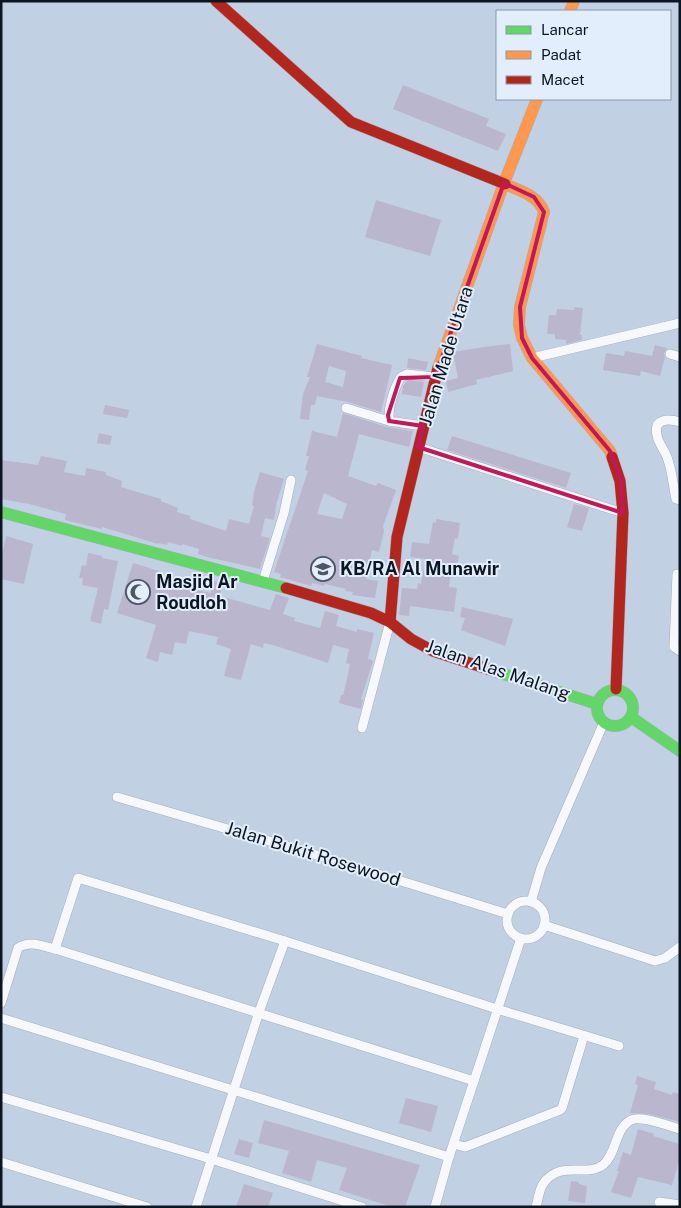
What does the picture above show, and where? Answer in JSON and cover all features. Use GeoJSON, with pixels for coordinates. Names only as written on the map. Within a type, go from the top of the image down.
{"type":"FeatureCollection","features":[{"type":"Feature","properties":{"kind":"main road"},"geometry":{"type":"LineString","coordinates":[[216,1],[351,122],[504,183],[538,200],[544,212],[518,316],[519,325],[522,338],[532,358],[610,451],[617,465],[621,480],[623,513],[616,689]]}},
{"type":"Feature","properties":{"kind":"main road","name":"Jalan Made Utara"},"geometry":{"type":"LineString","coordinates":[[390,622],[398,537],[435,377],[504,183],[537,100]]}},
{"type":"Feature","properties":{"kind":"main road","name":"Jalan Alas Malang"},"geometry":{"type":"LineString","coordinates":[[1,512],[263,581],[371,613],[390,622],[411,639],[433,651],[597,704]]}},
{"type":"Feature","properties":{"kind":"main road"},"geometry":{"type":"LineString","coordinates":[[616,689],[625,692],[632,699],[634,708],[631,717],[624,724],[614,726],[604,722],[598,714],[597,704],[603,693],[616,689]]}},
{"type":"Feature","properties":{"kind":"main road"},"geometry":{"type":"LineString","coordinates":[[631,717],[680,751]]}},
{"type":"Feature","properties":{"kind":"street"},"geometry":{"type":"LineString","coordinates":[[532,358],[680,323]]}},
{"type":"Feature","properties":{"kind":"street"},"geometry":{"type":"LineString","coordinates":[[670,354],[680,357]]}},
{"type":"Feature","properties":{"kind":"street"},"geometry":{"type":"LineString","coordinates":[[389,420],[389,410],[396,386],[401,377],[406,374],[435,377]]}},
{"type":"Feature","properties":{"kind":"street"},"geometry":{"type":"LineString","coordinates":[[346,408],[389,420],[423,426]]}},
{"type":"Feature","properties":{"kind":"street"},"geometry":{"type":"LineString","coordinates":[[680,422],[670,418],[661,421],[656,427],[657,436],[668,457],[676,488],[676,499],[680,500]]}},
{"type":"Feature","properties":{"kind":"street"},"geometry":{"type":"LineString","coordinates":[[418,447],[623,513]]}},
{"type":"Feature","properties":{"kind":"street"},"geometry":{"type":"LineString","coordinates":[[263,581],[284,513],[291,480]]}},
{"type":"Feature","properties":{"kind":"street"},"geometry":{"type":"LineString","coordinates":[[680,575],[676,574],[677,644],[674,647],[680,651]]}},
{"type":"Feature","properties":{"kind":"street"},"geometry":{"type":"LineString","coordinates":[[362,728],[390,622]]}},
{"type":"Feature","properties":{"kind":"street"},"geometry":{"type":"LineString","coordinates":[[531,902],[541,868],[604,722]]}},
{"type":"Feature","properties":{"kind":"street","name":"Jalan Bukit Rosewood"},"geometry":{"type":"LineString","coordinates":[[117,797],[307,852],[508,914]]}},
{"type":"Feature","properties":{"kind":"street"},"geometry":{"type":"LineString","coordinates":[[55,949],[78,878],[285,941],[497,1010],[619,1046]]}},
{"type":"Feature","properties":{"kind":"street"},"geometry":{"type":"LineString","coordinates":[[531,902],[538,905],[542,911],[545,917],[544,925],[535,936],[528,939],[521,938],[510,931],[508,914],[511,907],[517,903],[531,902]]}},
{"type":"Feature","properties":{"kind":"street"},"geometry":{"type":"LineString","coordinates":[[544,925],[656,961],[665,958],[680,947]]}},
{"type":"Feature","properties":{"kind":"street"},"geometry":{"type":"LineString","coordinates":[[435,1207],[449,1156],[521,938]]}},
{"type":"Feature","properties":{"kind":"street"},"geometry":{"type":"LineString","coordinates":[[196,1207],[233,1089],[285,941]]}},
{"type":"Feature","properties":{"kind":"street"},"geometry":{"type":"LineString","coordinates":[[1,1003],[18,948],[24,944],[32,944],[55,949],[259,1012],[474,1081]]}},
{"type":"Feature","properties":{"kind":"street"},"geometry":{"type":"LineString","coordinates":[[1,1018],[449,1156]]}},
{"type":"Feature","properties":{"kind":"street"},"geometry":{"type":"LineString","coordinates":[[454,1144],[465,1147],[560,1110],[584,1036]]}},
{"type":"Feature","properties":{"kind":"street"},"geometry":{"type":"LineString","coordinates":[[1,1097],[211,1159],[362,1207]]}},
{"type":"Feature","properties":{"kind":"street"},"geometry":{"type":"LineString","coordinates":[[536,1207],[542,1185],[551,1177],[565,1169],[587,1170],[602,1166],[623,1127],[632,1119],[640,1118],[680,1128]]}},
{"type":"Feature","properties":{"kind":"street"},"geometry":{"type":"LineString","coordinates":[[1,1162],[147,1207]]}},
{"type":"Feature","properties":{"kind":"street"},"geometry":{"type":"LineString","coordinates":[[659,1202],[680,1205]]}},
{"type":"Feature","properties":{"kind":"highlighted area"},"geometry":{"type":"Polygon","coordinates":[[[504,183],[534,197],[544,212],[520,307],[522,338],[532,358],[610,451],[621,480],[623,513],[418,447],[423,426],[389,421],[388,415],[400,378],[435,377],[504,183]]]}},
{"type":"Feature","properties":{"kind":"building"},"geometry":{"type":"Polygon","coordinates":[[[403,85],[489,119],[486,126],[506,134],[498,151],[393,109],[403,85]]]}},
{"type":"Feature","properties":{"kind":"building"},"geometry":{"type":"Polygon","coordinates":[[[376,200],[441,220],[430,256],[365,237],[376,200]]]}},
{"type":"Feature","properties":{"kind":"building"},"geometry":{"type":"Polygon","coordinates":[[[574,307],[583,308],[580,335],[582,335],[582,340],[566,344],[566,340],[555,339],[555,334],[547,334],[549,315],[556,315],[557,309],[574,310],[574,307]]]}},
{"type":"Feature","properties":{"kind":"building"},"geometry":{"type":"Polygon","coordinates":[[[317,344],[362,356],[361,358],[392,365],[381,412],[348,402],[317,396],[315,405],[311,405],[309,420],[300,419],[303,394],[310,377],[307,377],[317,344]],[[329,366],[325,382],[343,387],[346,371],[329,366]]]}},
{"type":"Feature","properties":{"kind":"building"},"geometry":{"type":"Polygon","coordinates":[[[510,344],[513,371],[476,380],[477,384],[448,392],[446,381],[458,378],[453,352],[510,344]]]}},
{"type":"Feature","properties":{"kind":"building"},"geometry":{"type":"Polygon","coordinates":[[[655,345],[667,348],[664,353],[665,357],[660,376],[641,371],[640,376],[603,370],[606,353],[624,356],[625,351],[652,356],[655,345]]]}},
{"type":"Feature","properties":{"kind":"building"},"geometry":{"type":"Polygon","coordinates":[[[408,358],[428,362],[426,370],[407,368],[408,358]]]}},
{"type":"Feature","properties":{"kind":"building"},"geometry":{"type":"Polygon","coordinates":[[[408,380],[424,382],[421,397],[402,394],[403,386],[408,380]]]}},
{"type":"Feature","properties":{"kind":"building"},"geometry":{"type":"Polygon","coordinates":[[[105,405],[129,410],[127,418],[103,414],[105,405]]]}},
{"type":"Feature","properties":{"kind":"building"},"geometry":{"type":"Polygon","coordinates":[[[343,413],[387,427],[413,431],[409,447],[359,434],[348,476],[376,486],[378,483],[396,490],[383,526],[384,531],[379,552],[372,550],[366,579],[378,581],[375,598],[352,595],[353,592],[345,591],[346,589],[325,584],[324,586],[312,583],[311,586],[280,577],[281,574],[274,572],[308,471],[305,470],[309,456],[306,456],[312,431],[337,437],[343,413]],[[324,493],[317,514],[342,519],[347,504],[324,493]]]}},
{"type":"Feature","properties":{"kind":"building"},"geometry":{"type":"Polygon","coordinates":[[[99,433],[112,436],[110,445],[97,443],[99,433]]]}},
{"type":"Feature","properties":{"kind":"building"},"geometry":{"type":"Polygon","coordinates":[[[452,436],[571,473],[566,488],[447,450],[452,436]]]}},
{"type":"Feature","properties":{"kind":"building"},"geometry":{"type":"Polygon","coordinates":[[[41,456],[67,461],[64,472],[85,476],[86,468],[106,472],[106,475],[122,481],[121,487],[161,499],[161,501],[178,508],[177,512],[190,516],[190,519],[226,531],[229,519],[249,524],[254,506],[252,505],[254,492],[260,472],[284,479],[276,505],[274,520],[265,518],[261,536],[270,538],[260,569],[207,557],[198,554],[199,549],[182,544],[182,546],[168,542],[167,545],[158,544],[102,527],[102,529],[65,520],[66,514],[1,499],[1,460],[38,465],[41,456]]]}},
{"type":"Feature","properties":{"kind":"building"},"geometry":{"type":"Polygon","coordinates":[[[574,504],[589,508],[582,531],[567,527],[574,504]]]}},
{"type":"Feature","properties":{"kind":"building"},"geometry":{"type":"Polygon","coordinates":[[[436,519],[460,523],[458,539],[455,538],[452,554],[459,556],[457,564],[452,563],[449,587],[457,588],[454,612],[410,606],[409,616],[399,615],[402,588],[417,589],[418,583],[421,584],[425,559],[410,557],[412,542],[429,544],[433,522],[436,523],[436,519]]]}},
{"type":"Feature","properties":{"kind":"building"},"geometry":{"type":"Polygon","coordinates":[[[6,536],[33,544],[24,584],[1,579],[1,559],[6,536]]]}},
{"type":"Feature","properties":{"kind":"building"},"geometry":{"type":"Polygon","coordinates":[[[88,553],[118,561],[108,610],[104,609],[101,624],[90,621],[98,588],[82,585],[83,578],[79,578],[82,565],[86,566],[88,553]]]}},
{"type":"Feature","properties":{"kind":"building"},"geometry":{"type":"Polygon","coordinates":[[[133,563],[159,571],[156,582],[211,593],[213,581],[223,583],[220,596],[270,610],[276,594],[289,598],[283,614],[295,618],[294,621],[320,628],[325,611],[339,615],[336,626],[357,632],[357,629],[374,633],[368,659],[373,661],[361,699],[363,700],[361,709],[339,703],[341,695],[343,695],[350,664],[346,663],[349,649],[333,645],[328,663],[273,645],[264,643],[263,648],[251,644],[241,680],[224,676],[231,649],[216,644],[218,637],[189,631],[186,644],[175,642],[172,655],[160,652],[158,662],[146,658],[156,625],[117,613],[133,563]]]}},
{"type":"Feature","properties":{"kind":"building"},"geometry":{"type":"Polygon","coordinates":[[[462,607],[513,619],[505,646],[461,630],[465,618],[460,617],[462,607]]]}},
{"type":"Feature","properties":{"kind":"building"},"geometry":{"type":"Polygon","coordinates":[[[637,1076],[656,1082],[654,1089],[672,1095],[673,1092],[680,1094],[680,1122],[649,1114],[630,1113],[638,1085],[635,1084],[637,1076]]]}},
{"type":"Feature","properties":{"kind":"building"},"geometry":{"type":"Polygon","coordinates":[[[406,1098],[438,1106],[431,1132],[399,1123],[406,1098]]]}},
{"type":"Feature","properties":{"kind":"building"},"geometry":{"type":"Polygon","coordinates":[[[264,1120],[420,1165],[405,1207],[392,1207],[339,1190],[347,1168],[317,1160],[311,1182],[282,1173],[289,1151],[258,1143],[264,1120]]]}},
{"type":"Feature","properties":{"kind":"building"},"geometry":{"type":"Polygon","coordinates":[[[638,1129],[654,1134],[653,1136],[680,1144],[680,1158],[672,1185],[638,1177],[631,1198],[611,1192],[619,1171],[617,1171],[623,1152],[631,1155],[638,1129]]]}},
{"type":"Feature","properties":{"kind":"building"},"geometry":{"type":"Polygon","coordinates":[[[239,1139],[253,1143],[249,1158],[234,1154],[239,1139]]]}},
{"type":"Feature","properties":{"kind":"building"},"geometry":{"type":"Polygon","coordinates":[[[571,1181],[587,1186],[585,1203],[568,1201],[571,1181]]]}},
{"type":"Feature","properties":{"kind":"building"},"geometry":{"type":"Polygon","coordinates":[[[244,1184],[273,1193],[268,1207],[236,1207],[244,1184]]]}},
{"type":"Feature","properties":{"kind":"traffic: fast"},"geometry":{"type":"LineString","coordinates":[[1,512],[286,588]]}},
{"type":"Feature","properties":{"kind":"traffic: fast"},"geometry":{"type":"LineString","coordinates":[[491,670],[597,704]]}},
{"type":"Feature","properties":{"kind":"traffic: fast"},"geometry":{"type":"LineString","coordinates":[[615,690],[622,691],[628,695],[632,701],[633,708],[632,715],[628,721],[622,725],[615,726],[608,725],[602,721],[598,715],[597,708],[598,701],[602,695],[608,691],[615,690]]}},
{"type":"Feature","properties":{"kind":"traffic: fast"},"geometry":{"type":"LineString","coordinates":[[631,717],[680,751]]}},
{"type":"Feature","properties":{"kind":"traffic: slow"},"geometry":{"type":"LineString","coordinates":[[570,10],[574,1]]}},
{"type":"Feature","properties":{"kind":"traffic: slow"},"geometry":{"type":"LineString","coordinates":[[438,368],[504,183],[537,100]]}},
{"type":"Feature","properties":{"kind":"traffic: slow"},"geometry":{"type":"LineString","coordinates":[[505,184],[533,198],[544,212],[520,307],[519,325],[522,338],[532,358],[610,451],[612,457]]}},
{"type":"Feature","properties":{"kind":"traffic: jam"},"geometry":{"type":"LineString","coordinates":[[216,1],[351,122],[505,184]]}},
{"type":"Feature","properties":{"kind":"traffic: jam"},"geometry":{"type":"LineString","coordinates":[[390,622],[397,537],[438,368]]}},
{"type":"Feature","properties":{"kind":"traffic: jam"},"geometry":{"type":"LineString","coordinates":[[612,457],[620,481],[623,513],[616,689]]}},
{"type":"Feature","properties":{"kind":"traffic: jam"},"geometry":{"type":"LineString","coordinates":[[286,588],[371,613],[390,622],[411,639],[433,651],[491,670]]}},
{"type":"Feature","properties":{"kind":"place","name":"KB/RA Al Munawir"},"geometry":{"type":"Point","coordinates":[323,569]}},
{"type":"Feature","properties":{"kind":"place","name":"Masjid Ar Roudloh"},"geometry":{"type":"Point","coordinates":[138,592]}}]}
